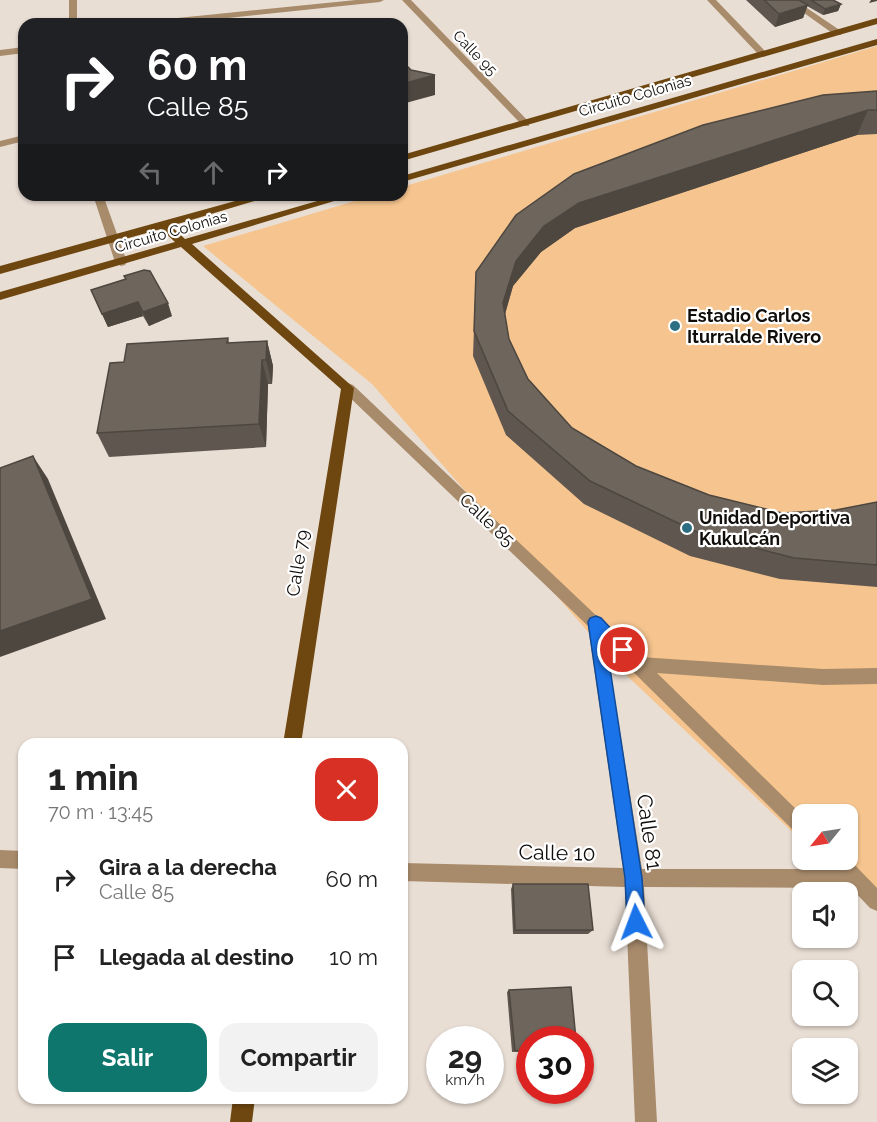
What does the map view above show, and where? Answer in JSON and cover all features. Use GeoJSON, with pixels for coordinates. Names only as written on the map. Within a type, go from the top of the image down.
{"type":"FeatureCollection","features":[{"type":"Feature","properties":{"kind":"main road","name":"Circuito Colonias"},"geometry":{"type":"LineString","coordinates":[[408,156],[877,21]]}},
{"type":"Feature","properties":{"kind":"main road","name":"Circuito Colonias"},"geometry":{"type":"LineString","coordinates":[[408,177],[877,42]]}},
{"type":"Feature","properties":{"kind":"main road","name":"Circuito Colonias"},"geometry":{"type":"LineString","coordinates":[[0,270],[247,201]]}},
{"type":"Feature","properties":{"kind":"main road","name":"Circuito Colonias"},"geometry":{"type":"LineString","coordinates":[[0,296],[330,201]]}},
{"type":"Feature","properties":{"kind":"main road","name":"Calle 85"},"geometry":{"type":"LineString","coordinates":[[162,224],[348,388]]}},
{"type":"Feature","properties":{"kind":"main road","name":"Calle 79"},"geometry":{"type":"LineString","coordinates":[[293,738],[348,388]]}},
{"type":"Feature","properties":{"kind":"main road"},"geometry":{"type":"LineString","coordinates":[[241,1122],[243,1104]]}},
{"type":"Feature","properties":{"kind":"street"},"geometry":{"type":"LineString","coordinates":[[73,18],[74,0]]}},
{"type":"Feature","properties":{"kind":"street"},"geometry":{"type":"LineString","coordinates":[[206,18],[380,0]]}},
{"type":"Feature","properties":{"kind":"street","name":"Calle 95"},"geometry":{"type":"LineString","coordinates":[[406,0],[526,124]]}},
{"type":"Feature","properties":{"kind":"street"},"geometry":{"type":"LineString","coordinates":[[711,0],[762,53]]}},
{"type":"Feature","properties":{"kind":"street"},"geometry":{"type":"LineString","coordinates":[[804,1],[795,3],[838,33]]}},
{"type":"Feature","properties":{"kind":"street"},"geometry":{"type":"LineString","coordinates":[[0,53],[18,51]]}},
{"type":"Feature","properties":{"kind":"street"},"geometry":{"type":"LineString","coordinates":[[0,144],[18,140]]}},
{"type":"Feature","properties":{"kind":"street"},"geometry":{"type":"LineString","coordinates":[[100,201],[121,262]]}},
{"type":"Feature","properties":{"kind":"street","name":"Calle 85"},"geometry":{"type":"LineString","coordinates":[[348,388],[596,622],[792,817]]}},
{"type":"Feature","properties":{"kind":"street","name":"Calle 81"},"geometry":{"type":"LineString","coordinates":[[596,622],[634,878],[646,1122]]}},
{"type":"Feature","properties":{"kind":"street"},"geometry":{"type":"LineString","coordinates":[[637,664],[823,677],[877,676]]}},
{"type":"Feature","properties":{"kind":"street"},"geometry":{"type":"LineString","coordinates":[[0,859],[18,860]]}},
{"type":"Feature","properties":{"kind":"street"},"geometry":{"type":"LineString","coordinates":[[846,870],[877,901]]}},
{"type":"Feature","properties":{"kind":"street","name":"Calle 10"},"geometry":{"type":"LineString","coordinates":[[408,872],[634,878],[855,879]]}},
{"type":"Feature","properties":{"kind":"shaded area","name":"Unidad Deportiva Kukulcán"},"geometry":{"type":"Polygon","coordinates":[[[877,46],[877,911],[858,893],[858,882],[846,882],[833,870],[858,870],[858,804],[792,804],[792,832],[623,672],[372,384],[203,246],[355,201],[408,201],[408,185],[877,46]]]}},
{"type":"Feature","properties":{"kind":"building"},"geometry":{"type":"Polygon","coordinates":[[[764,0],[799,0],[808,5],[779,14],[764,0]]]}},
{"type":"Feature","properties":{"kind":"building"},"geometry":{"type":"Polygon","coordinates":[[[811,0],[833,0],[841,4],[825,9],[811,0]]]}},
{"type":"Feature","properties":{"kind":"building"},"geometry":{"type":"Polygon","coordinates":[[[408,67],[411,70],[435,75],[408,82],[408,67]]]}},
{"type":"Feature","properties":{"kind":"building"},"geometry":{"type":"Polygon","coordinates":[[[877,91],[877,110],[868,110],[579,203],[544,226],[516,261],[503,303],[509,339],[528,379],[572,428],[636,466],[709,495],[782,513],[836,510],[877,502],[877,565],[794,558],[701,534],[590,481],[508,411],[474,331],[476,272],[516,215],[574,174],[703,125],[823,95],[877,91]]]}},
{"type":"Feature","properties":{"kind":"building"},"geometry":{"type":"Polygon","coordinates":[[[144,270],[150,271],[168,303],[143,312],[138,302],[102,314],[91,290],[126,279],[124,276],[144,270]]]}},
{"type":"Feature","properties":{"kind":"building"},"geometry":{"type":"Polygon","coordinates":[[[228,338],[227,343],[267,341],[266,360],[262,360],[259,424],[97,433],[110,363],[124,362],[127,344],[228,338]]]}},
{"type":"Feature","properties":{"kind":"building"},"geometry":{"type":"Polygon","coordinates":[[[33,456],[92,599],[0,631],[0,468],[33,456]]]}},
{"type":"Feature","properties":{"kind":"building"},"geometry":{"type":"Polygon","coordinates":[[[513,884],[588,884],[593,930],[515,930],[513,884]]]}},
{"type":"Feature","properties":{"kind":"building"},"geometry":{"type":"Polygon","coordinates":[[[571,987],[575,1026],[516,1026],[515,1051],[509,990],[571,987]]]}},
{"type":"Feature","properties":{"kind":"place","name":"Estadio Carlos Iturralde Rivero"},"geometry":{"type":"Point","coordinates":[675,326]}},
{"type":"Feature","properties":{"kind":"place","name":"Unidad Deportiva Kukulcán"},"geometry":{"type":"Point","coordinates":[687,528]}},
{"type":"Feature","properties":{"kind":"route"},"geometry":{"type":"LineString","coordinates":[[623,650],[596,622],[634,878],[636,922]]}}]}
